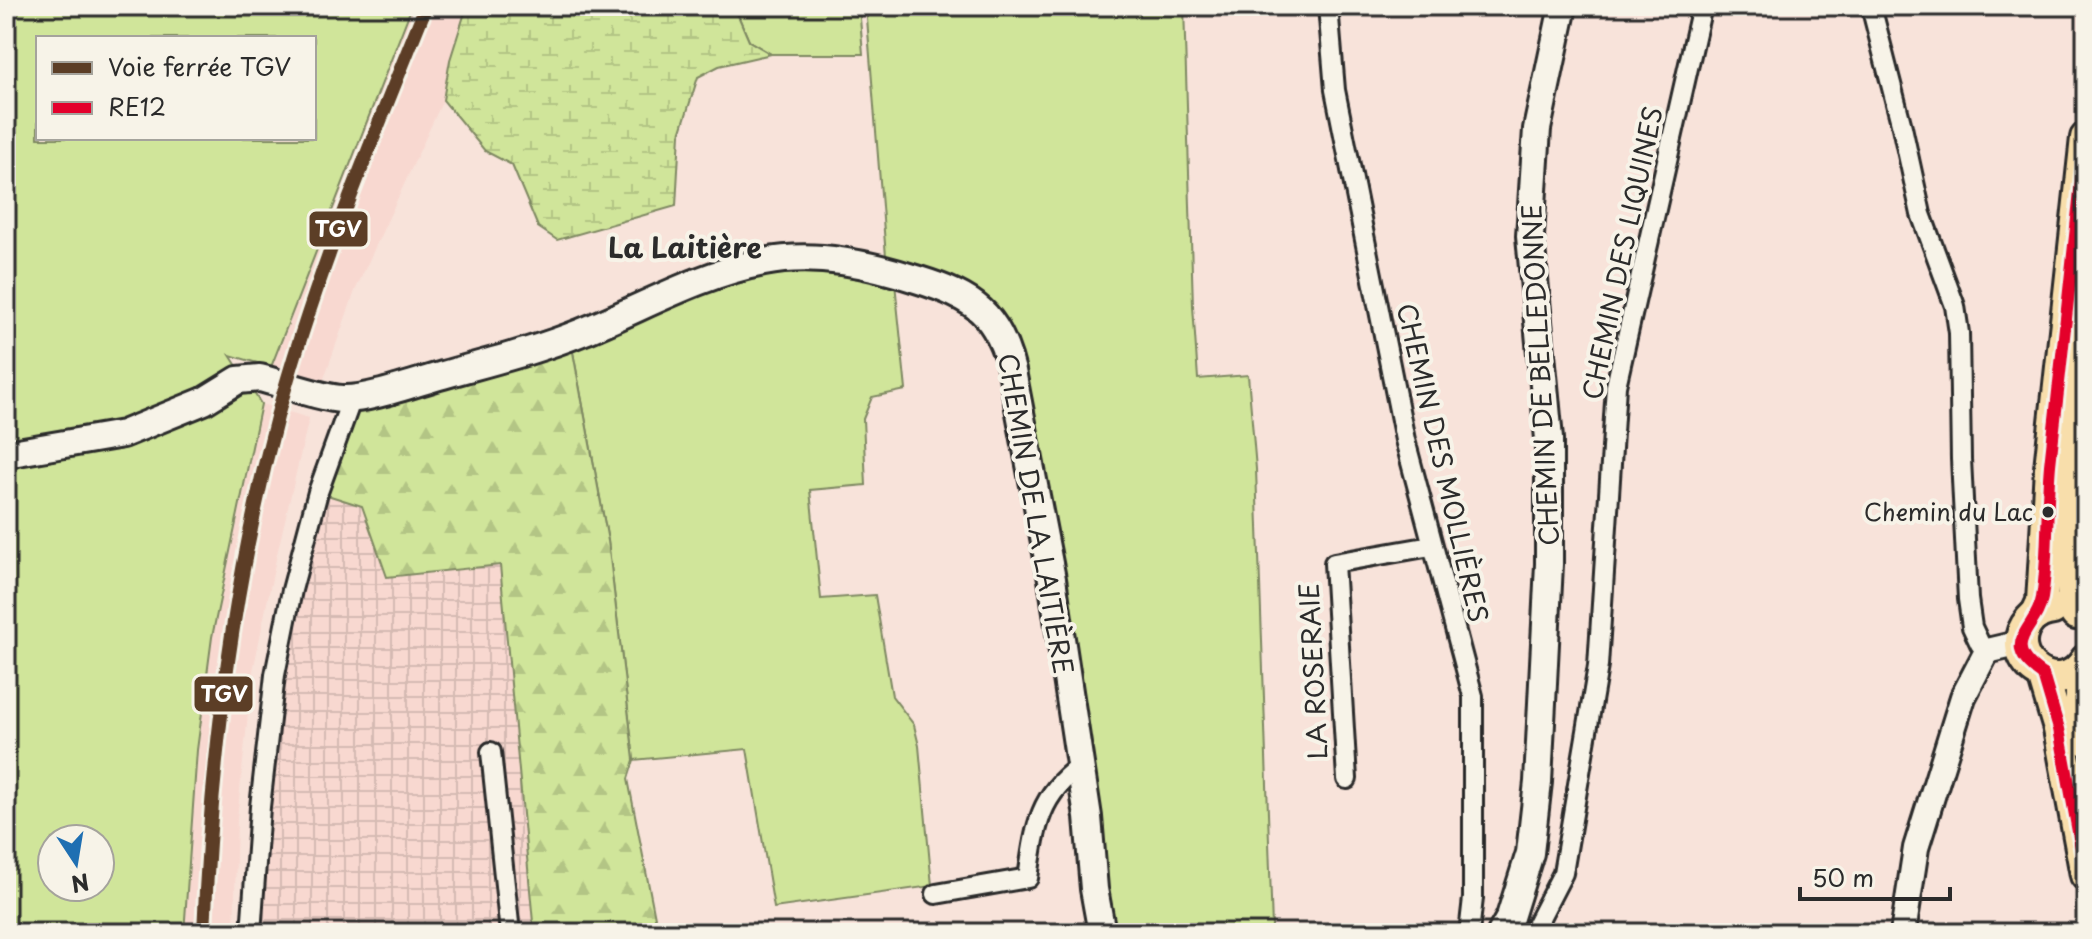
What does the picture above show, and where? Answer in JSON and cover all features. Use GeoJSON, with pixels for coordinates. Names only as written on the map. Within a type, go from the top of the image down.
{"type":"FeatureCollection","features":[{"type":"Feature","properties":{"kind":"main road","name":"CHEMIN DE BELLEDONNE"},"geometry":{"type":"LineString","coordinates":[[1501,933],[1510,917],[1530,853],[1538,782],[1549,564],[1549,439],[1530,236],[1537,129],[1563,6]]}},
{"type":"Feature","properties":{"kind":"main road"},"geometry":{"type":"LineString","coordinates":[[2084,664],[2064,677],[2043,675],[2031,667],[2023,655],[2021,643],[2024,631],[2042,602],[2050,468],[2086,138]]}},
{"type":"Feature","properties":{"kind":"main road","name":"CHEMIN DE LA LAITIÈRE"},"geometry":{"type":"LineString","coordinates":[[6,454],[123,434],[204,401],[238,380],[260,378],[347,398],[473,367],[580,333],[708,278],[763,262],[827,259],[861,263],[962,296],[991,318],[1006,346],[1051,570],[1102,933]]}},
{"type":"Feature","properties":{"kind":"main road"},"geometry":{"type":"LineString","coordinates":[[2081,619],[2071,592],[2071,523],[2073,471],[2086,362]]}},
{"type":"Feature","properties":{"kind":"main road"},"geometry":{"type":"LineString","coordinates":[[2036,615],[2047,609],[2065,609],[2081,619]]}},
{"type":"Feature","properties":{"kind":"main road"},"geometry":{"type":"LineString","coordinates":[[2084,664],[2081,702],[2086,740]]}},
{"type":"Feature","properties":{"kind":"main road"},"geometry":{"type":"LineString","coordinates":[[2043,675],[2059,729],[2086,875]]}},
{"type":"Feature","properties":{"kind":"street","name":"CHEMIN DES MOLLIÈRES"},"geometry":{"type":"LineString","coordinates":[[1328,6],[1335,90],[1405,440],[1473,696],[1473,898],[1469,933]]}},
{"type":"Feature","properties":{"kind":"street","name":"CHEMIN DES LIQUINES"},"geometry":{"type":"LineString","coordinates":[[1532,933],[1563,873],[1598,666],[1616,386],[1702,6]]}},
{"type":"Feature","properties":{"kind":"street"},"geometry":{"type":"LineString","coordinates":[[1871,6],[1921,214],[1952,292],[1957,318],[1968,599],[1972,627],[1987,651]]}},
{"type":"Feature","properties":{"kind":"street"},"geometry":{"type":"LineString","coordinates":[[251,933],[260,807],[275,675],[292,590],[347,398]]}},
{"type":"Feature","properties":{"kind":"street","name":"LA ROSERAIE"},"geometry":{"type":"LineString","coordinates":[[1347,779],[1334,563],[1431,546]]}},
{"type":"Feature","properties":{"kind":"street"},"geometry":{"type":"LineString","coordinates":[[1903,933],[1916,848],[1963,697],[1987,651],[2021,643]]}},
{"type":"Feature","properties":{"kind":"street"},"geometry":{"type":"LineString","coordinates":[[491,752],[510,933]]}},
{"type":"Feature","properties":{"kind":"street"},"geometry":{"type":"LineString","coordinates":[[936,894],[1028,878],[1035,833],[1046,799],[1061,780],[1080,766]]}},
{"type":"Feature","properties":{"kind":"shaded area"},"geometry":{"type":"Polygon","coordinates":[[[412,6],[467,6],[450,60],[443,100],[355,291],[322,384],[271,367],[412,6]]]}},
{"type":"Feature","properties":{"kind":"shaded area"},"geometry":{"type":"Polygon","coordinates":[[[261,404],[309,418],[252,676],[237,819],[234,933],[184,933],[197,750],[212,637],[261,404]]]}},
{"type":"Feature","properties":{"kind":"shaded area"},"geometry":{"type":"Polygon","coordinates":[[[318,492],[362,506],[388,577],[500,564],[534,933],[256,933],[283,637],[318,492]]]}},
{"type":"Feature","properties":{"kind":"green space"},"geometry":{"type":"Polygon","coordinates":[[[6,6],[412,6],[271,367],[230,355],[261,404],[212,637],[197,750],[184,933],[6,933],[6,6]]]}},
{"type":"Feature","properties":{"kind":"green space"},"geometry":{"type":"Polygon","coordinates":[[[467,6],[734,6],[749,41],[771,54],[719,66],[698,77],[680,134],[676,206],[557,240],[538,227],[512,165],[485,151],[443,100],[450,60],[467,6]]]}},
{"type":"Feature","properties":{"kind":"green space"},"geometry":{"type":"Polygon","coordinates":[[[734,6],[859,6],[863,54],[771,54],[749,41],[734,6]]]}},
{"type":"Feature","properties":{"kind":"green space"},"geometry":{"type":"Polygon","coordinates":[[[866,6],[1184,6],[1198,379],[1248,375],[1256,469],[1272,928],[1265,933],[1108,933],[1008,331],[977,305],[895,283],[906,390],[872,397],[863,419],[866,485],[810,490],[821,599],[875,595],[892,696],[914,725],[919,746],[932,886],[774,908],[747,749],[634,760],[608,541],[570,336],[763,262],[887,269],[866,6]]]}},
{"type":"Feature","properties":{"kind":"green space"},"geometry":{"type":"Polygon","coordinates":[[[570,336],[608,541],[634,760],[628,779],[658,933],[534,933],[500,565],[387,577],[362,506],[318,492],[352,398],[570,336]]]}},
{"type":"Feature","properties":{"kind":"rail line","name":"TGV"},"geometry":{"type":"LineString","coordinates":[[204,933],[212,802],[226,673],[261,481],[309,312],[365,158],[426,6]]}},
{"type":"Feature","properties":{"kind":"transit line","name":"RE12"},"geometry":{"type":"LineString","coordinates":[[2043,675],[2029,664],[2022,654],[2021,645],[2042,598],[2050,465],[2086,138]]}},
{"type":"Feature","properties":{"kind":"transit line","name":"RE12"},"geometry":{"type":"LineString","coordinates":[[2043,675],[2059,729],[2086,875]]}},
{"type":"Feature","properties":{"kind":"place","name":"Chemin du Lac"},"geometry":{"type":"Point","coordinates":[2048,512]}},
{"type":"Feature","properties":{"kind":"district","name":"La Laitière"},"geometry":{"type":"Point","coordinates":[685,248]}}]}
